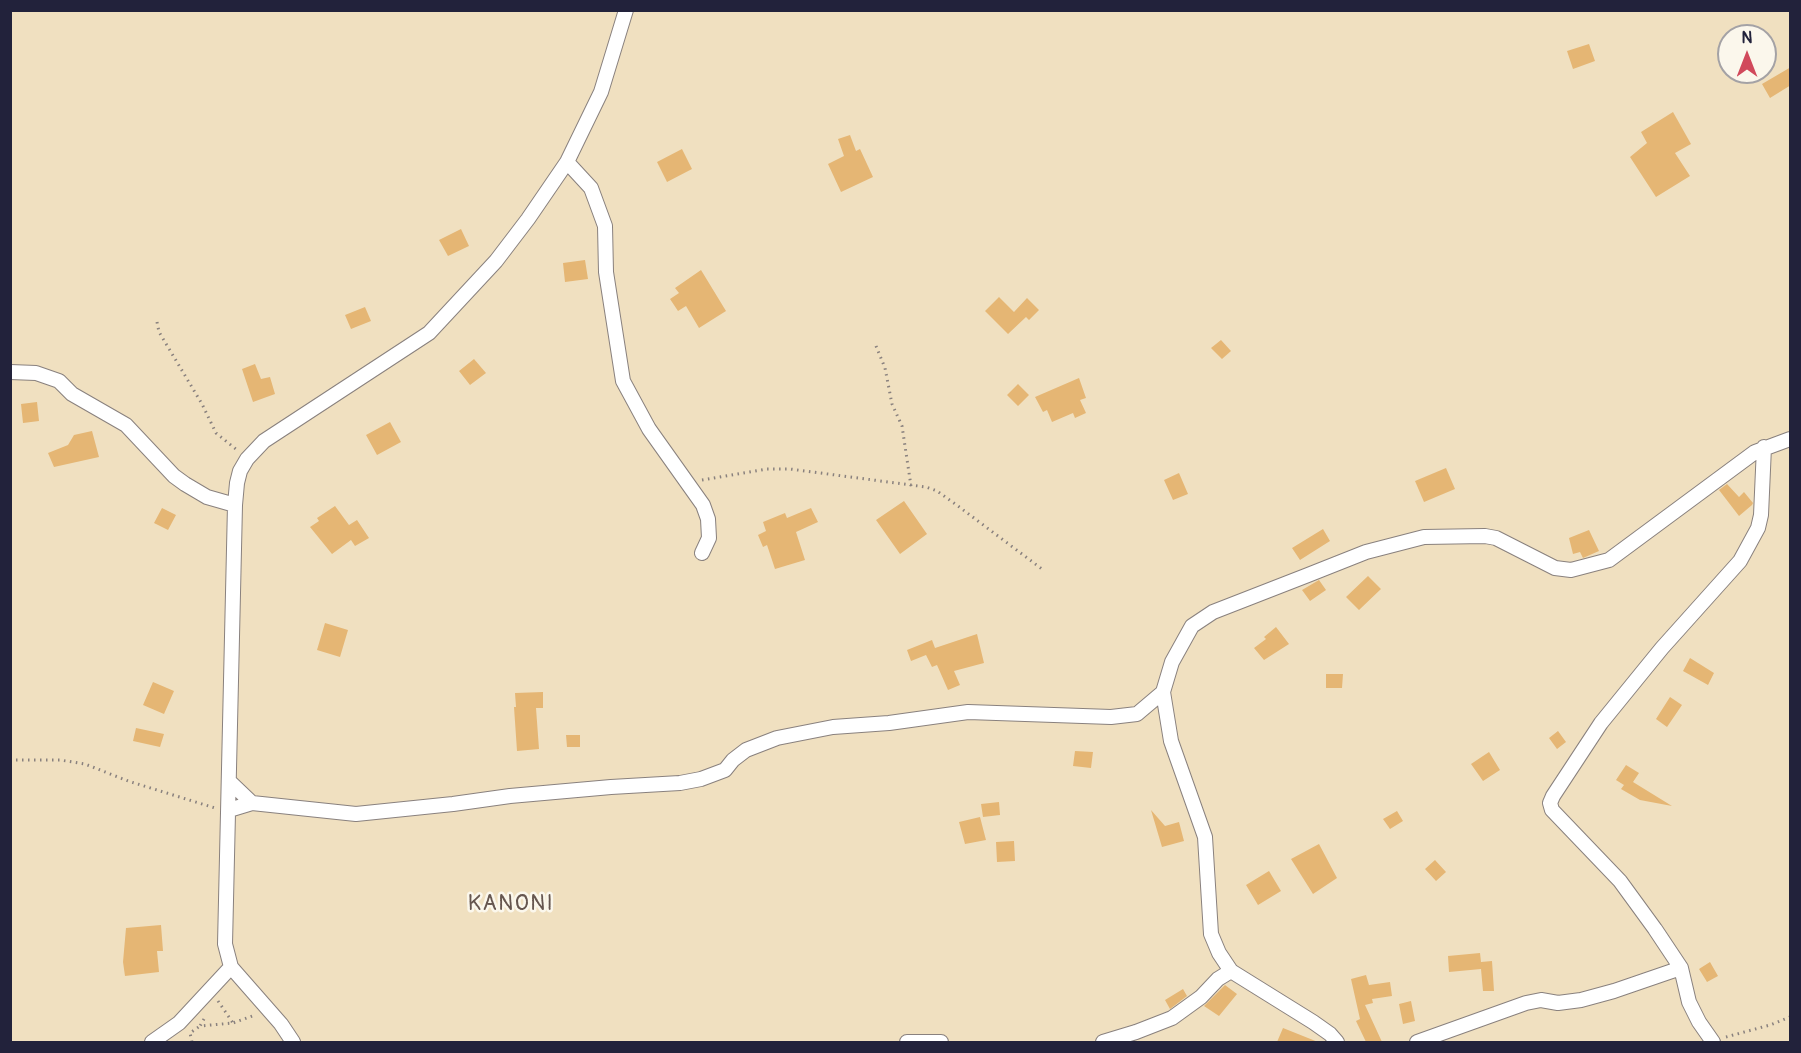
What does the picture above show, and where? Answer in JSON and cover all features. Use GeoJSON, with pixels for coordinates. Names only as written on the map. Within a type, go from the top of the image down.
{"type":"FeatureCollection","features":[{"type":"Feature","properties":{"kind":"street"},"geometry":{"type":"LineString","coordinates":[[293,1042],[231,966],[225,944],[235,505],[240,471],[247,459],[264,441],[429,333],[496,261],[567,162],[601,92],[626,10]]}},
{"type":"Feature","properties":{"kind":"street"},"geometry":{"type":"LineString","coordinates":[[567,162],[591,188],[605,226],[608,283],[623,381],[649,429],[703,505],[708,519],[709,538],[702,553]]}},
{"type":"Feature","properties":{"kind":"street"},"geometry":{"type":"LineString","coordinates":[[10,372],[36,373],[59,381],[72,394],[126,425],[174,476],[185,484],[207,497],[235,505]]}},
{"type":"Feature","properties":{"kind":"street"},"geometry":{"type":"LineString","coordinates":[[1338,1042],[1330,1034],[1231,971],[1219,953],[1211,934],[1205,837],[1171,741],[1163,693],[1172,663],[1192,626],[1213,612],[1366,552],[1424,537],[1485,536],[1496,538],[1555,568],[1571,570],[1601,563],[1609,560],[1749,456],[1764,447],[1791,439]]}},
{"type":"Feature","properties":{"kind":"street"},"geometry":{"type":"LineString","coordinates":[[1713,1041],[1699,1023],[1689,1002],[1681,968],[1620,881],[1552,810],[1551,803],[1553,796],[1601,723],[1662,648],[1740,561],[1758,528],[1761,515],[1764,447]]}},
{"type":"Feature","properties":{"kind":"street"},"geometry":{"type":"LineString","coordinates":[[229,810],[252,803],[356,814],[510,796],[680,783],[725,770],[746,750],[777,738],[832,727],[889,723],[968,712],[1112,717],[1137,714],[1163,693]]}},
{"type":"Feature","properties":{"kind":"street"},"geometry":{"type":"LineString","coordinates":[[230,783],[252,803]]}},
{"type":"Feature","properties":{"kind":"street"},"geometry":{"type":"LineString","coordinates":[[152,1042],[179,1023],[231,966]]}},
{"type":"Feature","properties":{"kind":"street"},"geometry":{"type":"LineString","coordinates":[[1417,1042],[1526,1003],[1541,1000],[1558,1003],[1581,1000],[1681,968]]}},
{"type":"Feature","properties":{"kind":"street"},"geometry":{"type":"LineString","coordinates":[[1103,1042],[1172,1018],[1201,997],[1218,979],[1231,971]]}},
{"type":"Feature","properties":{"kind":"street"},"geometry":{"type":"LineString","coordinates":[[907,1042],[941,1042]]}},
{"type":"Feature","properties":{"kind":"path"},"geometry":{"type":"LineString","coordinates":[[157,322],[159,333],[202,404],[216,433],[247,459]]}},
{"type":"Feature","properties":{"kind":"path"},"geometry":{"type":"LineString","coordinates":[[876,346],[885,368],[892,404],[902,426],[911,486]]}},
{"type":"Feature","properties":{"kind":"path"},"geometry":{"type":"LineString","coordinates":[[688,483],[767,469],[790,469],[873,478],[926,487],[937,491],[1042,569]]}},
{"type":"Feature","properties":{"kind":"path"},"geometry":{"type":"LineString","coordinates":[[10,760],[60,760],[85,764],[173,796],[229,810]]}},
{"type":"Feature","properties":{"kind":"path"},"geometry":{"type":"LineString","coordinates":[[215,997],[233,1023]]}},
{"type":"Feature","properties":{"kind":"path"},"geometry":{"type":"LineString","coordinates":[[200,1026],[233,1023],[268,1010]]}},
{"type":"Feature","properties":{"kind":"path"},"geometry":{"type":"LineString","coordinates":[[192,1042],[190,1033],[200,1026],[205,1017]]}},
{"type":"Feature","properties":{"kind":"path"},"geometry":{"type":"LineString","coordinates":[[1713,1041],[1755,1030],[1791,1017]]}},
{"type":"Feature","properties":{"kind":"building"},"geometry":{"type":"Polygon","coordinates":[[[1589,44],[1595,61],[1573,69],[1567,51],[1589,44]]]}},
{"type":"Feature","properties":{"kind":"building"},"geometry":{"type":"Polygon","coordinates":[[[1791,67],[1791,85],[1770,98],[1762,84],[1777,84],[1777,75],[1791,67]]]}},
{"type":"Feature","properties":{"kind":"building"},"geometry":{"type":"Polygon","coordinates":[[[1673,112],[1691,144],[1675,153],[1690,176],[1656,197],[1630,157],[1647,143],[1641,132],[1673,112]]]}},
{"type":"Feature","properties":{"kind":"building"},"geometry":{"type":"Polygon","coordinates":[[[850,135],[856,151],[860,149],[873,177],[841,192],[828,164],[844,156],[838,139],[850,135]]]}},
{"type":"Feature","properties":{"kind":"building"},"geometry":{"type":"Polygon","coordinates":[[[682,149],[692,169],[667,182],[657,162],[682,149]]]}},
{"type":"Feature","properties":{"kind":"building"},"geometry":{"type":"Polygon","coordinates":[[[461,229],[469,246],[448,256],[439,240],[461,229]]]}},
{"type":"Feature","properties":{"kind":"building"},"geometry":{"type":"Polygon","coordinates":[[[585,260],[588,279],[565,282],[563,263],[585,260]]]}},
{"type":"Feature","properties":{"kind":"building"},"geometry":{"type":"Polygon","coordinates":[[[701,270],[726,311],[699,328],[686,306],[678,311],[670,299],[679,293],[675,288],[701,270]]]}},
{"type":"Feature","properties":{"kind":"building"},"geometry":{"type":"Polygon","coordinates":[[[999,297],[1014,312],[1027,298],[1039,310],[1029,320],[1026,317],[1008,334],[985,311],[999,297]]]}},
{"type":"Feature","properties":{"kind":"building"},"geometry":{"type":"Polygon","coordinates":[[[365,307],[371,321],[351,329],[345,315],[365,307]]]}},
{"type":"Feature","properties":{"kind":"building"},"geometry":{"type":"Polygon","coordinates":[[[1221,340],[1231,351],[1222,359],[1211,348],[1221,340]]]}},
{"type":"Feature","properties":{"kind":"building"},"geometry":{"type":"Polygon","coordinates":[[[474,359],[486,373],[470,385],[459,371],[474,359]]]}},
{"type":"Feature","properties":{"kind":"building"},"geometry":{"type":"Polygon","coordinates":[[[255,364],[261,379],[270,377],[275,394],[253,402],[242,369],[255,364]]]}},
{"type":"Feature","properties":{"kind":"building"},"geometry":{"type":"Polygon","coordinates":[[[1079,378],[1086,398],[1080,400],[1086,413],[1075,418],[1073,413],[1052,422],[1047,410],[1043,412],[1035,397],[1079,378]]]}},
{"type":"Feature","properties":{"kind":"building"},"geometry":{"type":"Polygon","coordinates":[[[1018,384],[1029,395],[1018,406],[1007,395],[1018,384]]]}},
{"type":"Feature","properties":{"kind":"building"},"geometry":{"type":"Polygon","coordinates":[[[37,402],[39,421],[23,423],[21,404],[37,402]]]}},
{"type":"Feature","properties":{"kind":"building"},"geometry":{"type":"Polygon","coordinates":[[[390,422],[401,442],[377,455],[366,435],[390,422]]]}},
{"type":"Feature","properties":{"kind":"building"},"geometry":{"type":"Polygon","coordinates":[[[92,431],[99,457],[54,467],[48,453],[68,445],[74,435],[92,431]]]}},
{"type":"Feature","properties":{"kind":"building"},"geometry":{"type":"Polygon","coordinates":[[[1446,468],[1455,489],[1424,502],[1415,481],[1446,468]]]}},
{"type":"Feature","properties":{"kind":"building"},"geometry":{"type":"Polygon","coordinates":[[[1179,473],[1188,494],[1173,500],[1164,480],[1179,473]]]}},
{"type":"Feature","properties":{"kind":"building"},"geometry":{"type":"Polygon","coordinates":[[[1727,484],[1739,497],[1744,492],[1753,503],[1739,516],[1719,490],[1727,484]]]}},
{"type":"Feature","properties":{"kind":"building"},"geometry":{"type":"Polygon","coordinates":[[[904,501],[927,534],[900,554],[876,520],[904,501]]]}},
{"type":"Feature","properties":{"kind":"building"},"geometry":{"type":"Polygon","coordinates":[[[335,506],[349,525],[357,520],[369,538],[355,546],[351,540],[332,554],[310,527],[319,521],[317,518],[335,506]]]}},
{"type":"Feature","properties":{"kind":"building"},"geometry":{"type":"Polygon","coordinates":[[[162,508],[176,515],[168,530],[154,523],[162,508]]]}},
{"type":"Feature","properties":{"kind":"building"},"geometry":{"type":"Polygon","coordinates":[[[811,508],[818,522],[796,532],[805,560],[775,569],[767,545],[763,547],[758,535],[766,531],[763,522],[785,513],[787,518],[811,508]]]}},
{"type":"Feature","properties":{"kind":"building"},"geometry":{"type":"Polygon","coordinates":[[[1323,529],[1330,541],[1300,560],[1292,548],[1323,529]]]}},
{"type":"Feature","properties":{"kind":"building"},"geometry":{"type":"Polygon","coordinates":[[[1589,530],[1599,551],[1583,558],[1580,552],[1573,554],[1569,538],[1589,530]]]}},
{"type":"Feature","properties":{"kind":"building"},"geometry":{"type":"Polygon","coordinates":[[[1368,576],[1381,589],[1359,610],[1346,597],[1368,576]]]}},
{"type":"Feature","properties":{"kind":"building"},"geometry":{"type":"Polygon","coordinates":[[[1319,580],[1326,590],[1310,601],[1302,590],[1319,580]]]}},
{"type":"Feature","properties":{"kind":"building"},"geometry":{"type":"Polygon","coordinates":[[[325,623],[348,630],[340,657],[317,650],[325,623]]]}},
{"type":"Feature","properties":{"kind":"building"},"geometry":{"type":"Polygon","coordinates":[[[1276,627],[1289,644],[1264,660],[1254,648],[1276,627]]]}},
{"type":"Feature","properties":{"kind":"building"},"geometry":{"type":"Polygon","coordinates":[[[977,634],[984,663],[954,671],[960,685],[948,690],[937,665],[932,667],[926,655],[911,661],[907,650],[932,640],[935,648],[977,634]]]}},
{"type":"Feature","properties":{"kind":"building"},"geometry":{"type":"Polygon","coordinates":[[[1690,658],[1714,673],[1708,685],[1683,671],[1690,658]]]}},
{"type":"Feature","properties":{"kind":"building"},"geometry":{"type":"Polygon","coordinates":[[[1326,674],[1343,674],[1342,688],[1326,688],[1326,674]]]}},
{"type":"Feature","properties":{"kind":"building"},"geometry":{"type":"Polygon","coordinates":[[[153,682],[174,691],[164,714],[143,705],[153,682]]]}},
{"type":"Feature","properties":{"kind":"building"},"geometry":{"type":"Polygon","coordinates":[[[543,692],[543,708],[536,708],[539,749],[517,751],[515,693],[543,692]]]}},
{"type":"Feature","properties":{"kind":"building"},"geometry":{"type":"Polygon","coordinates":[[[1670,697],[1682,705],[1667,727],[1656,719],[1670,697]]]}},
{"type":"Feature","properties":{"kind":"building"},"geometry":{"type":"Polygon","coordinates":[[[136,728],[164,734],[160,747],[133,741],[136,728]]]}},
{"type":"Feature","properties":{"kind":"building"},"geometry":{"type":"Polygon","coordinates":[[[1558,731],[1566,742],[1557,749],[1549,738],[1558,731]]]}},
{"type":"Feature","properties":{"kind":"building"},"geometry":{"type":"Polygon","coordinates":[[[566,735],[580,735],[580,747],[567,747],[566,735]]]}},
{"type":"Feature","properties":{"kind":"building"},"geometry":{"type":"Polygon","coordinates":[[[1075,751],[1093,752],[1091,768],[1073,766],[1075,751]]]}},
{"type":"Feature","properties":{"kind":"building"},"geometry":{"type":"Polygon","coordinates":[[[1489,752],[1500,770],[1483,781],[1471,764],[1489,752]]]}},
{"type":"Feature","properties":{"kind":"building"},"geometry":{"type":"Polygon","coordinates":[[[1626,765],[1639,773],[1633,782],[1672,806],[1640,800],[1621,789],[1624,785],[1616,780],[1626,765]]]}},
{"type":"Feature","properties":{"kind":"building"},"geometry":{"type":"Polygon","coordinates":[[[999,802],[1000,815],[983,817],[981,804],[999,802]]]}},
{"type":"Feature","properties":{"kind":"building"},"geometry":{"type":"Polygon","coordinates":[[[1151,810],[1165,826],[1179,822],[1184,841],[1162,847],[1151,810]]]}},
{"type":"Feature","properties":{"kind":"building"},"geometry":{"type":"Polygon","coordinates":[[[1397,811],[1403,821],[1390,829],[1383,819],[1397,811]]]}},
{"type":"Feature","properties":{"kind":"building"},"geometry":{"type":"Polygon","coordinates":[[[980,817],[986,840],[965,844],[959,822],[980,817]]]}},
{"type":"Feature","properties":{"kind":"building"},"geometry":{"type":"Polygon","coordinates":[[[1014,841],[1015,861],[997,862],[996,842],[1014,841]]]}},
{"type":"Feature","properties":{"kind":"building"},"geometry":{"type":"Polygon","coordinates":[[[1319,844],[1337,878],[1313,894],[1291,859],[1319,844]]]}},
{"type":"Feature","properties":{"kind":"building"},"geometry":{"type":"Polygon","coordinates":[[[1435,860],[1446,872],[1436,881],[1425,869],[1435,860]]]}},
{"type":"Feature","properties":{"kind":"building"},"geometry":{"type":"Polygon","coordinates":[[[1269,871],[1281,891],[1258,905],[1246,885],[1269,871]]]}},
{"type":"Feature","properties":{"kind":"building"},"geometry":{"type":"Polygon","coordinates":[[[161,925],[163,951],[157,951],[159,972],[125,976],[123,962],[126,928],[161,925]]]}},
{"type":"Feature","properties":{"kind":"building"},"geometry":{"type":"Polygon","coordinates":[[[1480,953],[1481,962],[1492,961],[1494,991],[1483,991],[1481,969],[1449,972],[1448,956],[1480,953]]]}},
{"type":"Feature","properties":{"kind":"building"},"geometry":{"type":"Polygon","coordinates":[[[1710,962],[1718,976],[1707,982],[1699,969],[1710,962]]]}},
{"type":"Feature","properties":{"kind":"building"},"geometry":{"type":"Polygon","coordinates":[[[1366,975],[1369,985],[1390,982],[1392,996],[1372,999],[1373,1003],[1365,1005],[1382,1042],[1366,1042],[1356,1021],[1360,1019],[1351,979],[1366,975]]]}},
{"type":"Feature","properties":{"kind":"building"},"geometry":{"type":"Polygon","coordinates":[[[1225,985],[1237,994],[1219,1016],[1204,1006],[1225,985]]]}},
{"type":"Feature","properties":{"kind":"building"},"geometry":{"type":"Polygon","coordinates":[[[1183,989],[1187,996],[1170,1009],[1165,1000],[1183,989]]]}},
{"type":"Feature","properties":{"kind":"building"},"geometry":{"type":"Polygon","coordinates":[[[1411,1001],[1415,1021],[1403,1024],[1399,1004],[1411,1001]]]}},
{"type":"Feature","properties":{"kind":"building"},"geometry":{"type":"Polygon","coordinates":[[[1283,1028],[1318,1042],[1277,1042],[1283,1028]]]}},
{"type":"Feature","properties":{"kind":"district","name":"KANONI"},"geometry":{"type":"Point","coordinates":[511,904]}}]}
